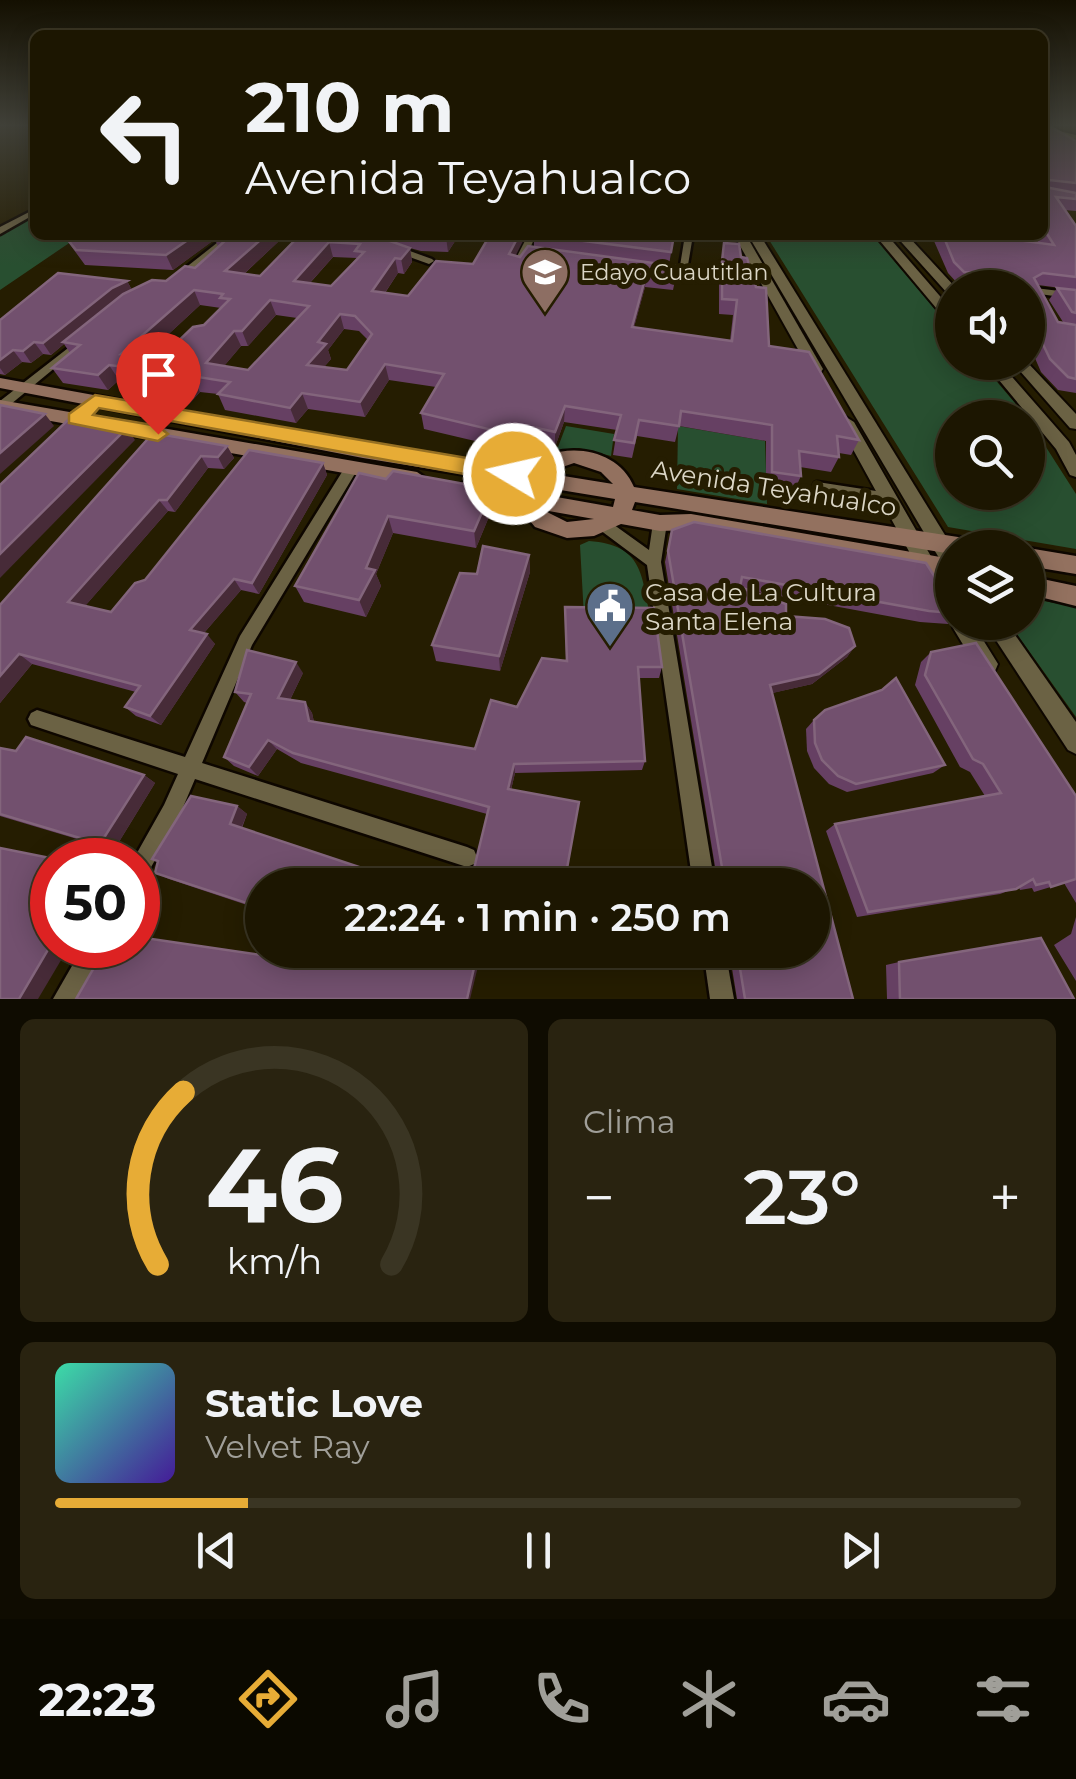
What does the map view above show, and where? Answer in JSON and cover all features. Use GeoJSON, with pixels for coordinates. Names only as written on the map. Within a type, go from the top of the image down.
{"type":"FeatureCollection","features":[{"type":"Feature","properties":{"kind":"main road"},"geometry":{"type":"LineString","coordinates":[[0,383],[363,451],[528,477],[524,498],[352,467],[248,455],[158,434],[69,426],[0,406]]}},
{"type":"Feature","properties":{"kind":"main road","name":"Avenida Teyahualco"},"geometry":{"type":"LineString","coordinates":[[528,477],[556,458],[593,458],[621,478],[626,492],[612,520]]}},
{"type":"Feature","properties":{"kind":"main road","name":"Avenida Teyahualco"},"geometry":{"type":"LineString","coordinates":[[626,492],[935,542]]}},
{"type":"Feature","properties":{"kind":"main road","name":"Avenida Teyahualco"},"geometry":{"type":"LineString","coordinates":[[524,498],[542,522],[576,532],[612,520],[691,522],[935,564]]}},
{"type":"Feature","properties":{"kind":"main road"},"geometry":{"type":"LineString","coordinates":[[1045,560],[1076,565]]}},
{"type":"Feature","properties":{"kind":"main road"},"geometry":{"type":"LineString","coordinates":[[1045,589],[1076,596]]}},
{"type":"Feature","properties":{"kind":"street"},"geometry":{"type":"LineString","coordinates":[[0,231],[30,213]]}},
{"type":"Feature","properties":{"kind":"street"},"geometry":{"type":"LineString","coordinates":[[164,284],[182,276],[226,240]]}},
{"type":"Feature","properties":{"kind":"street"},"geometry":{"type":"LineString","coordinates":[[517,266],[529,240]]}},
{"type":"Feature","properties":{"kind":"street"},"geometry":{"type":"LineString","coordinates":[[672,241],[680,240]]}},
{"type":"Feature","properties":{"kind":"street"},"geometry":{"type":"LineString","coordinates":[[648,270],[684,275],[688,240]]}},
{"type":"Feature","properties":{"kind":"street"},"geometry":{"type":"LineString","coordinates":[[743,240],[935,581]]}},
{"type":"Feature","properties":{"kind":"street"},"geometry":{"type":"LineString","coordinates":[[757,240],[935,537]]}},
{"type":"Feature","properties":{"kind":"street"},"geometry":{"type":"LineString","coordinates":[[884,240],[935,298]]}},
{"type":"Feature","properties":{"kind":"street"},"geometry":{"type":"LineString","coordinates":[[906,240],[935,272]]}},
{"type":"Feature","properties":{"kind":"street"},"geometry":{"type":"LineString","coordinates":[[381,247],[430,262]]}},
{"type":"Feature","properties":{"kind":"street"},"geometry":{"type":"LineString","coordinates":[[522,254],[540,257]]}},
{"type":"Feature","properties":{"kind":"street"},"geometry":{"type":"LineString","coordinates":[[1045,292],[1076,296]]}},
{"type":"Feature","properties":{"kind":"street"},"geometry":{"type":"LineString","coordinates":[[0,406],[98,327]]}},
{"type":"Feature","properties":{"kind":"street"},"geometry":{"type":"LineString","coordinates":[[1007,380],[1064,446],[1076,471]]}},
{"type":"Feature","properties":{"kind":"street"},"geometry":{"type":"LineString","coordinates":[[1036,380],[1076,424]]}},
{"type":"Feature","properties":{"kind":"street"},"geometry":{"type":"LineString","coordinates":[[69,426],[95,401]]}},
{"type":"Feature","properties":{"kind":"street"},"geometry":{"type":"LineString","coordinates":[[142,451],[158,434]]}},
{"type":"Feature","properties":{"kind":"street"},"geometry":{"type":"LineString","coordinates":[[157,838],[172,812],[246,640],[352,467]]}},
{"type":"Feature","properties":{"kind":"street"},"geometry":{"type":"LineString","coordinates":[[612,520],[654,562]]}},
{"type":"Feature","properties":{"kind":"street"},"geometry":{"type":"LineString","coordinates":[[660,523],[654,562],[701,868]]}},
{"type":"Feature","properties":{"kind":"street"},"geometry":{"type":"LineString","coordinates":[[972,640],[998,681]]}},
{"type":"Feature","properties":{"kind":"street"},"geometry":{"type":"LineString","coordinates":[[1006,640],[1076,742]]}},
{"type":"Feature","properties":{"kind":"street"},"geometry":{"type":"LineString","coordinates":[[38,719],[466,857]]}},
{"type":"Feature","properties":{"kind":"street"},"geometry":{"type":"LineString","coordinates":[[65,999],[83,968]]}},
{"type":"Feature","properties":{"kind":"street"},"geometry":{"type":"LineString","coordinates":[[717,968],[722,999]]}},
{"type":"Feature","properties":{"kind":"lane"},"geometry":{"type":"LineString","coordinates":[[817,485],[889,496]]}},
{"type":"Feature","properties":{"kind":"green space"},"geometry":{"type":"Polygon","coordinates":[[[30,214],[30,240],[74,240],[0,290],[0,232],[30,214]]]}},
{"type":"Feature","properties":{"kind":"green space"},"geometry":{"type":"Polygon","coordinates":[[[769,240],[876,240],[935,309],[935,380],[995,380],[1013,400],[935,400],[935,506],[769,240]]]}},
{"type":"Feature","properties":{"kind":"green space"},"geometry":{"type":"Polygon","coordinates":[[[566,426],[614,434],[611,456],[579,448],[557,450],[533,467],[507,465],[513,451],[534,455],[537,444],[558,447],[566,426]]]}},
{"type":"Feature","properties":{"kind":"green space"},"geometry":{"type":"Polygon","coordinates":[[[678,426],[765,441],[767,504],[677,489],[678,426]]]}},
{"type":"Feature","properties":{"kind":"green space"},"geometry":{"type":"Polygon","coordinates":[[[1045,446],[1076,494],[1076,549],[1045,544],[1045,530],[948,527],[937,510],[1045,510],[1045,446]]]}},
{"type":"Feature","properties":{"kind":"green space"},"geometry":{"type":"Polygon","coordinates":[[[589,541],[607,544],[630,556],[641,576],[651,620],[584,617],[580,545],[589,541]]]}},
{"type":"Feature","properties":{"kind":"green space"},"geometry":{"type":"Polygon","coordinates":[[[1045,601],[1076,607],[1076,717],[1021,640],[1045,640],[1045,601]]]}},
{"type":"Feature","properties":{"kind":"building"},"geometry":{"type":"Polygon","coordinates":[[[1048,173],[1076,173],[1076,183],[1048,182],[1048,173]]]}},
{"type":"Feature","properties":{"kind":"building"},"geometry":{"type":"Polygon","coordinates":[[[1048,188],[1076,193],[1076,199],[1056,197],[1076,226],[1076,277],[1045,273],[1045,270],[962,270],[954,262],[945,240],[1018,240],[1054,245],[1048,236],[1048,188]]]}},
{"type":"Feature","properties":{"kind":"building"},"geometry":{"type":"Polygon","coordinates":[[[68,240],[188,240],[166,255],[76,250],[68,240]]]}},
{"type":"Feature","properties":{"kind":"building"},"geometry":{"type":"Polygon","coordinates":[[[226,240],[260,240],[225,271],[260,276],[295,240],[390,241],[410,248],[401,259],[395,258],[372,291],[408,296],[436,261],[473,264],[487,240],[516,240],[509,254],[520,257],[528,246],[676,266],[676,276],[647,272],[632,327],[732,341],[737,300],[722,299],[722,261],[724,243],[739,244],[756,287],[766,288],[769,346],[809,352],[859,440],[837,436],[839,457],[799,451],[801,476],[772,472],[772,425],[681,411],[679,426],[639,420],[634,443],[614,440],[621,415],[565,406],[555,432],[537,428],[534,440],[421,413],[444,374],[385,364],[360,402],[302,393],[290,408],[218,394],[230,382],[192,376],[181,388],[163,384],[175,373],[109,365],[98,375],[52,368],[80,345],[63,342],[123,294],[152,280],[166,281],[185,266],[195,268],[226,240]],[[329,242],[294,281],[331,286],[364,252],[355,251],[360,244],[329,242]],[[194,290],[121,354],[164,355],[193,327],[204,325],[230,299],[220,298],[223,294],[194,290]],[[270,300],[242,331],[234,331],[206,363],[248,370],[309,306],[270,300]],[[340,314],[318,342],[326,344],[307,365],[347,370],[372,334],[355,316],[340,314]]]}},
{"type":"Feature","properties":{"kind":"building"},"geometry":{"type":"Polygon","coordinates":[[[576,240],[673,240],[671,252],[576,240]]]}},
{"type":"Feature","properties":{"kind":"building"},"geometry":{"type":"Polygon","coordinates":[[[58,273],[127,281],[112,288],[43,343],[34,342],[23,351],[13,350],[0,360],[0,320],[58,273]]]}},
{"type":"Feature","properties":{"kind":"building"},"geometry":{"type":"Polygon","coordinates":[[[1057,288],[1076,290],[1076,313],[1072,312],[1057,288]]]}},
{"type":"Feature","properties":{"kind":"building"},"geometry":{"type":"Polygon","coordinates":[[[1045,298],[1058,322],[1076,325],[1076,379],[1068,377],[1045,349],[1045,298]]]}},
{"type":"Feature","properties":{"kind":"building"},"geometry":{"type":"Polygon","coordinates":[[[0,405],[45,414],[0,453],[0,405]]]}},
{"type":"Feature","properties":{"kind":"building"},"geometry":{"type":"Polygon","coordinates":[[[70,418],[127,428],[0,554],[0,485],[70,418]]]}},
{"type":"Feature","properties":{"kind":"building"},"geometry":{"type":"Polygon","coordinates":[[[153,433],[227,446],[218,457],[201,456],[167,500],[159,500],[68,602],[111,612],[135,583],[145,580],[249,450],[323,463],[252,583],[234,579],[190,630],[207,634],[150,716],[125,707],[140,686],[19,654],[0,676],[0,605],[153,433]]]}},
{"type":"Feature","properties":{"kind":"building"},"geometry":{"type":"Polygon","coordinates":[[[393,471],[492,489],[474,531],[388,516],[366,568],[375,570],[359,600],[295,586],[359,473],[386,479],[393,471]]]}},
{"type":"Feature","properties":{"kind":"building"},"geometry":{"type":"Polygon","coordinates":[[[694,522],[926,563],[935,577],[935,612],[742,577],[740,587],[786,604],[786,616],[825,619],[849,628],[855,646],[819,674],[770,685],[818,868],[722,868],[668,551],[672,530],[694,522]]]}},
{"type":"Feature","properties":{"kind":"building"},"geometry":{"type":"Polygon","coordinates":[[[483,546],[529,555],[499,656],[432,645],[460,573],[477,574],[483,546]]]}},
{"type":"Feature","properties":{"kind":"building"},"geometry":{"type":"Polygon","coordinates":[[[565,607],[654,608],[662,667],[638,667],[645,761],[514,764],[508,789],[579,802],[567,868],[474,868],[489,807],[293,753],[268,740],[249,767],[224,757],[251,694],[235,692],[247,650],[296,662],[278,698],[305,702],[309,721],[475,749],[491,700],[517,707],[542,658],[567,661],[565,607]]]}},
{"type":"Feature","properties":{"kind":"building"},"geometry":{"type":"Polygon","coordinates":[[[976,643],[1076,796],[1076,879],[1051,887],[1049,882],[1036,885],[1033,879],[1016,889],[868,912],[835,824],[1001,793],[983,764],[973,759],[925,675],[931,652],[976,643]]]}},
{"type":"Feature","properties":{"kind":"building"},"geometry":{"type":"Polygon","coordinates":[[[896,678],[945,765],[856,784],[838,776],[822,760],[815,743],[814,720],[825,710],[882,690],[896,678]]]}},
{"type":"Feature","properties":{"kind":"building"},"geometry":{"type":"Polygon","coordinates":[[[26,737],[144,775],[104,838],[80,838],[0,814],[0,748],[16,751],[26,737]]]}},
{"type":"Feature","properties":{"kind":"building"},"geometry":{"type":"Polygon","coordinates":[[[191,796],[237,806],[230,824],[362,868],[245,868],[245,902],[160,875],[160,846],[191,796]]]}},
{"type":"Feature","properties":{"kind":"building"},"geometry":{"type":"Polygon","coordinates":[[[0,848],[30,854],[30,968],[37,968],[19,999],[0,999],[0,848]]]}},
{"type":"Feature","properties":{"kind":"building"},"geometry":{"type":"Polygon","coordinates":[[[830,912],[853,999],[745,999],[740,968],[830,968],[830,912]]]}},
{"type":"Feature","properties":{"kind":"building"},"geometry":{"type":"Polygon","coordinates":[[[1041,938],[1074,999],[900,999],[899,962],[1041,938]]]}},
{"type":"Feature","properties":{"kind":"building"},"geometry":{"type":"Polygon","coordinates":[[[160,940],[245,953],[245,968],[474,968],[467,999],[76,999],[94,968],[160,968],[160,940]]]}},
{"type":"Feature","properties":{"kind":"place","name":"Edayo Cuautitlan"},"geometry":{"type":"Point","coordinates":[545,314]}},
{"type":"Feature","properties":{"kind":"place","name":"Casa de La Cultura Santa Elena"},"geometry":{"type":"Point","coordinates":[610,648]}},
{"type":"Feature","properties":{"kind":"route"},"geometry":{"type":"LineString","coordinates":[[158,434],[76,418],[95,401],[363,451],[514,474]]}}]}
